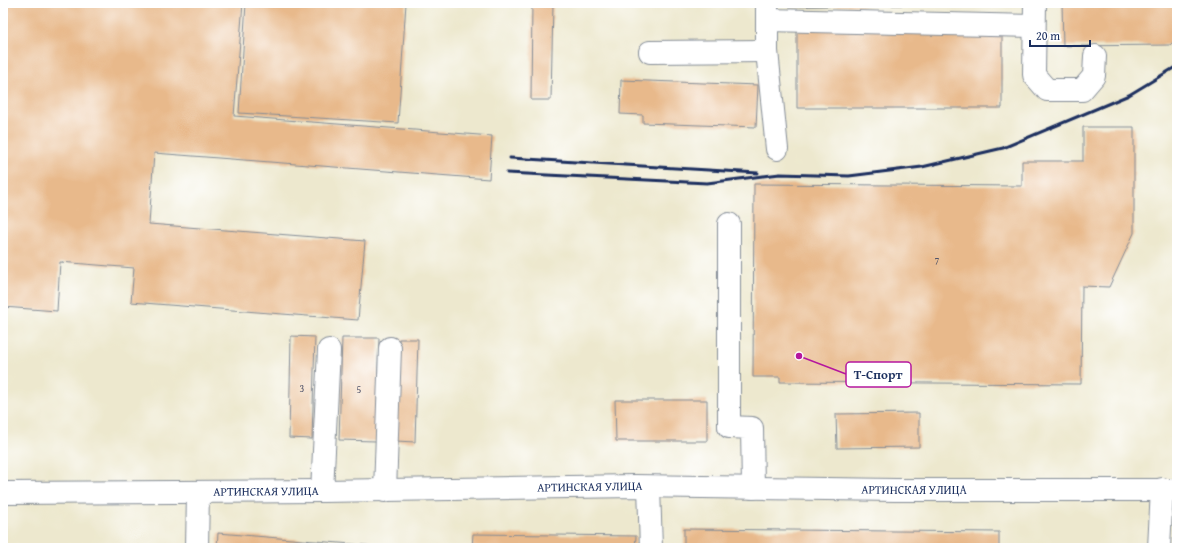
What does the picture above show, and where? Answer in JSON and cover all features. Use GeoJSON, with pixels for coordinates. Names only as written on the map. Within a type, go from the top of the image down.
{"type":"FeatureCollection","features":[{"type":"Feature","properties":{"kind":"street"},"geometry":{"type":"LineString","coordinates":[[1035,3],[1034,75],[1047,90],[1082,90],[1094,76],[1096,56]]}},
{"type":"Feature","properties":{"kind":"street"},"geometry":{"type":"LineString","coordinates":[[777,148],[767,51],[767,12],[1034,26]]}},
{"type":"Feature","properties":{"kind":"street"},"geometry":{"type":"LineString","coordinates":[[650,52],[767,51]]}},
{"type":"Feature","properties":{"kind":"street"},"geometry":{"type":"LineString","coordinates":[[729,224],[729,427],[752,428],[753,488]]}},
{"type":"Feature","properties":{"kind":"street"},"geometry":{"type":"LineString","coordinates":[[385,490],[390,348]]}},
{"type":"Feature","properties":{"kind":"street"},"geometry":{"type":"LineString","coordinates":[[322,491],[329,350]]}},
{"type":"Feature","properties":{"kind":"street"},"geometry":{"type":"LineString","coordinates":[[649,487],[651,548]]}},
{"type":"Feature","properties":{"kind":"street","name":"АРТИНСКАЯ УЛИЦА"},"geometry":{"type":"LineString","coordinates":[[3,493],[649,487],[895,490],[1170,489]]}},
{"type":"Feature","properties":{"kind":"street"},"geometry":{"type":"LineString","coordinates":[[1159,548],[1170,489]]}},
{"type":"Feature","properties":{"kind":"street"},"geometry":{"type":"LineString","coordinates":[[197,548],[198,492]]}},
{"type":"Feature","properties":{"kind":"building"},"geometry":{"type":"Polygon","coordinates":[[[3,3],[243,3],[234,116],[492,136],[489,179],[154,153],[149,224],[365,241],[358,320],[131,302],[134,268],[60,262],[57,311],[3,307],[3,3]]]}},
{"type":"Feature","properties":{"kind":"building"},"geometry":{"type":"Polygon","coordinates":[[[246,3],[406,3],[398,123],[239,113],[246,3]]]}},
{"type":"Feature","properties":{"kind":"building"},"geometry":{"type":"Polygon","coordinates":[[[532,3],[553,3],[551,100],[531,100],[532,3]]]}},
{"type":"Feature","properties":{"kind":"building"},"geometry":{"type":"Polygon","coordinates":[[[789,3],[830,3],[830,6],[789,7],[789,3]]]}},
{"type":"Feature","properties":{"kind":"building"},"geometry":{"type":"Polygon","coordinates":[[[832,3],[913,3],[913,5],[832,6],[832,3]]]}},
{"type":"Feature","properties":{"kind":"building"},"geometry":{"type":"Polygon","coordinates":[[[1062,3],[1177,3],[1177,38],[1170,45],[1063,46],[1062,3]]]}},
{"type":"Feature","properties":{"kind":"building"},"geometry":{"type":"Polygon","coordinates":[[[797,29],[1002,29],[1002,108],[797,108],[797,29]]]}},
{"type":"Feature","properties":{"kind":"building"},"geometry":{"type":"Polygon","coordinates":[[[621,80],[758,85],[756,127],[643,123],[643,115],[620,114],[621,80]]]}},
{"type":"Feature","properties":{"kind":"building"},"geometry":{"type":"Polygon","coordinates":[[[1083,127],[1134,127],[1134,233],[1109,287],[1082,286],[1081,384],[780,382],[780,377],[753,377],[754,184],[1022,186],[1022,161],[1083,161],[1083,127]]]}},
{"type":"Feature","properties":{"kind":"building"},"geometry":{"type":"Polygon","coordinates":[[[291,336],[315,337],[312,439],[289,438],[291,336]]]}},
{"type":"Feature","properties":{"kind":"building"},"geometry":{"type":"Polygon","coordinates":[[[342,338],[379,338],[376,441],[339,440],[342,338]]]}},
{"type":"Feature","properties":{"kind":"building"},"geometry":{"type":"Polygon","coordinates":[[[399,339],[418,339],[415,442],[396,441],[399,339]]]}},
{"type":"Feature","properties":{"kind":"building"},"geometry":{"type":"Polygon","coordinates":[[[615,400],[707,400],[707,441],[616,441],[615,400]]]}},
{"type":"Feature","properties":{"kind":"building"},"geometry":{"type":"Polygon","coordinates":[[[919,413],[919,447],[837,448],[836,414],[919,413]]]}},
{"type":"Feature","properties":{"kind":"building"},"geometry":{"type":"Polygon","coordinates":[[[684,529],[999,532],[999,548],[684,548],[684,529]]]}},
{"type":"Feature","properties":{"kind":"building"},"geometry":{"type":"Polygon","coordinates":[[[218,533],[388,547],[388,548],[217,548],[218,533]]]}},
{"type":"Feature","properties":{"kind":"building"},"geometry":{"type":"Polygon","coordinates":[[[473,534],[636,536],[635,548],[472,548],[473,534]]]}},
{"type":"Feature","properties":{"kind":"railway"},"geometry":{"type":"LineString","coordinates":[[507,173],[707,183],[780,174],[849,176],[922,167],[1003,148],[1129,95],[1177,66]]}},
{"type":"Feature","properties":{"kind":"railway"},"geometry":{"type":"LineString","coordinates":[[510,158],[758,173]]}},
{"type":"Feature","properties":{"kind":"place","name":"Т-Спорт"},"geometry":{"type":"Point","coordinates":[799,356]}}]}
